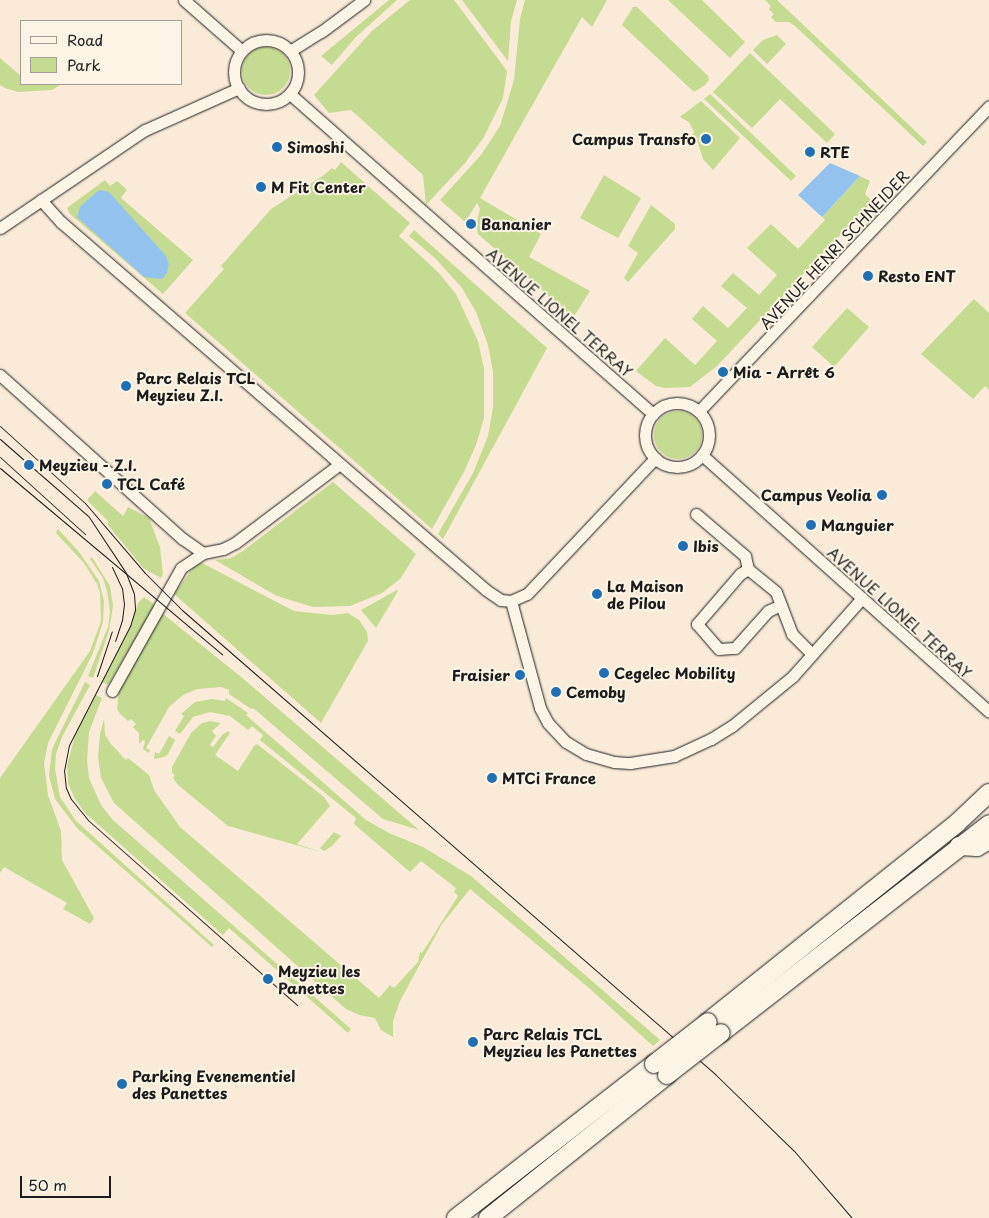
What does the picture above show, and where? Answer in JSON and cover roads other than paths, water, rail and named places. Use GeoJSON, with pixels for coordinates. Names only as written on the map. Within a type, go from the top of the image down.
{"type":"FeatureCollection","features":[{"type":"Feature","properties":{"kind":"main road"},"geometry":{"type":"LineString","coordinates":[[488,1218],[661,1070],[714,1028],[957,823],[989,793]]}},
{"type":"Feature","properties":{"kind":"main road"},"geometry":{"type":"LineString","coordinates":[[714,1028],[989,824]]}},
{"type":"Feature","properties":{"kind":"main road"},"geometry":{"type":"LineString","coordinates":[[959,846],[976,847],[989,840]]}},
{"type":"Feature","properties":{"kind":"main road"},"geometry":{"type":"LineString","coordinates":[[456,1218],[661,1070]]}},
{"type":"Feature","properties":{"kind":"street"},"geometry":{"type":"LineString","coordinates":[[184,0],[242,50]]}},
{"type":"Feature","properties":{"kind":"street"},"geometry":{"type":"LineString","coordinates":[[290,51],[321,32],[364,0]]}},
{"type":"Feature","properties":{"kind":"street"},"geometry":{"type":"LineString","coordinates":[[272,40],[282,44],[290,51],[298,68],[298,77],[290,94],[278,102],[263,104],[245,96],[239,88],[234,73],[242,50],[256,42],[272,40]]}},
{"type":"Feature","properties":{"kind":"street"},"geometry":{"type":"LineString","coordinates":[[0,228],[145,130],[239,88]]}},
{"type":"Feature","properties":{"kind":"street","name":"AVENUE LIONEL TERRAY"},"geometry":{"type":"LineString","coordinates":[[290,94],[653,414]]}},
{"type":"Feature","properties":{"kind":"street","name":"AVENUE HENRI SCHNEIDER"},"geometry":{"type":"LineString","coordinates":[[699,411],[989,106]]}},
{"type":"Feature","properties":{"kind":"street"},"geometry":{"type":"LineString","coordinates":[[41,200],[61,222],[486,590],[501,600],[511,601],[527,594],[656,458]]}},
{"type":"Feature","properties":{"kind":"street"},"geometry":{"type":"LineString","coordinates":[[0,375],[183,538],[203,553]]}},
{"type":"Feature","properties":{"kind":"street"},"geometry":{"type":"LineString","coordinates":[[681,403],[699,411],[708,428],[707,447],[702,455],[694,462],[674,467],[656,458],[646,441],[648,422],[653,414],[670,404],[681,403]]}},
{"type":"Feature","properties":{"kind":"street","name":"AVENUE LIONEL TERRAY"},"geometry":{"type":"LineString","coordinates":[[702,455],[989,712]]}},
{"type":"Feature","properties":{"kind":"street"},"geometry":{"type":"LineString","coordinates":[[112,691],[181,568],[203,553],[223,549],[235,543],[340,464]]}},
{"type":"Feature","properties":{"kind":"street"},"geometry":{"type":"LineString","coordinates":[[696,514],[745,556],[748,569],[776,592],[792,634],[812,654]]}},
{"type":"Feature","properties":{"kind":"street"},"geometry":{"type":"LineString","coordinates":[[748,569],[740,574],[697,624],[719,649],[735,648],[768,611],[780,605]]}},
{"type":"Feature","properties":{"kind":"street"},"geometry":{"type":"LineString","coordinates":[[511,601],[534,691],[548,723],[566,742],[579,750],[597,758],[614,762],[653,761],[674,756],[711,739],[754,710],[793,676],[862,598]]}},
{"type":"Feature","properties":{"kind":"water"},"geometry":{"type":"Polygon","coordinates":[[[830,163],[860,176],[822,217],[798,195],[830,163]]]}},
{"type":"Feature","properties":{"kind":"water"},"geometry":{"type":"Polygon","coordinates":[[[99,190],[109,192],[166,256],[169,264],[167,273],[162,279],[144,277],[77,217],[80,207],[99,190]]]}},
{"type":"Feature","properties":{"kind":"tram line"},"geometry":{"type":"LineString","coordinates":[[0,426],[85,503],[145,573],[182,610],[715,1074],[795,1152],[852,1218]]}},
{"type":"Feature","properties":{"kind":"tram line"},"geometry":{"type":"LineString","coordinates":[[0,439],[89,517],[126,573],[134,594],[135,610],[130,626],[69,745],[64,770],[66,788],[71,799],[89,821],[297,1005]]}},
{"type":"Feature","properties":{"kind":"tram line"},"geometry":{"type":"LineString","coordinates":[[0,457],[85,534]]}},
{"type":"Feature","properties":{"kind":"tram line"},"geometry":{"type":"LineString","coordinates":[[0,468],[222,654]]}},
{"type":"Feature","properties":{"kind":"tram line"},"geometry":{"type":"LineString","coordinates":[[112,567],[122,588],[124,604],[122,620],[115,641]]}},
{"type":"Feature","properties":{"kind":"tram line"},"geometry":{"type":"LineString","coordinates":[[97,676],[112,631]]}},
{"type":"Feature","properties":{"kind":"place","name":"Campus Transfo"},"geometry":{"type":"Point","coordinates":[706,139]}},
{"type":"Feature","properties":{"kind":"place","name":"Simoshi"},"geometry":{"type":"Point","coordinates":[277,147]}},
{"type":"Feature","properties":{"kind":"place","name":"RTE"},"geometry":{"type":"Point","coordinates":[810,152]}},
{"type":"Feature","properties":{"kind":"place","name":"M Fit Center"},"geometry":{"type":"Point","coordinates":[261,187]}},
{"type":"Feature","properties":{"kind":"place","name":"Bananier"},"geometry":{"type":"Point","coordinates":[471,224]}},
{"type":"Feature","properties":{"kind":"place","name":"Resto ENT"},"geometry":{"type":"Point","coordinates":[868,276]}},
{"type":"Feature","properties":{"kind":"place","name":"Mia - Arrêt 6"},"geometry":{"type":"Point","coordinates":[723,372]}},
{"type":"Feature","properties":{"kind":"place","name":"Parc Relais TCL Meyzieu Z.I."},"geometry":{"type":"Point","coordinates":[126,386]}},
{"type":"Feature","properties":{"kind":"place","name":"Meyzieu - Z.I."},"geometry":{"type":"Point","coordinates":[29,465]}},
{"type":"Feature","properties":{"kind":"place","name":"TCL Café"},"geometry":{"type":"Point","coordinates":[107,484]}},
{"type":"Feature","properties":{"kind":"place","name":"Campus Veolia"},"geometry":{"type":"Point","coordinates":[882,495]}},
{"type":"Feature","properties":{"kind":"place","name":"Manguier"},"geometry":{"type":"Point","coordinates":[811,525]}},
{"type":"Feature","properties":{"kind":"place","name":"Ibis"},"geometry":{"type":"Point","coordinates":[683,546]}},
{"type":"Feature","properties":{"kind":"place","name":"La Maison de Pilou"},"geometry":{"type":"Point","coordinates":[597,594]}},
{"type":"Feature","properties":{"kind":"place","name":"Cegelec Mobility"},"geometry":{"type":"Point","coordinates":[604,673]}},
{"type":"Feature","properties":{"kind":"place","name":"Fraisier"},"geometry":{"type":"Point","coordinates":[520,675]}},
{"type":"Feature","properties":{"kind":"place","name":"Cemoby"},"geometry":{"type":"Point","coordinates":[556,692]}},
{"type":"Feature","properties":{"kind":"place","name":"MTCi France"},"geometry":{"type":"Point","coordinates":[492,778]}},
{"type":"Feature","properties":{"kind":"place","name":"Meyzieu les Panettes"},"geometry":{"type":"Point","coordinates":[268,979]}},
{"type":"Feature","properties":{"kind":"place","name":"Parc Relais TCL Meyzieu les Panettes"},"geometry":{"type":"Point","coordinates":[473,1042]}},
{"type":"Feature","properties":{"kind":"place","name":"Parking Evenementiel des Panettes"},"geometry":{"type":"Point","coordinates":[122,1084]}}]}
